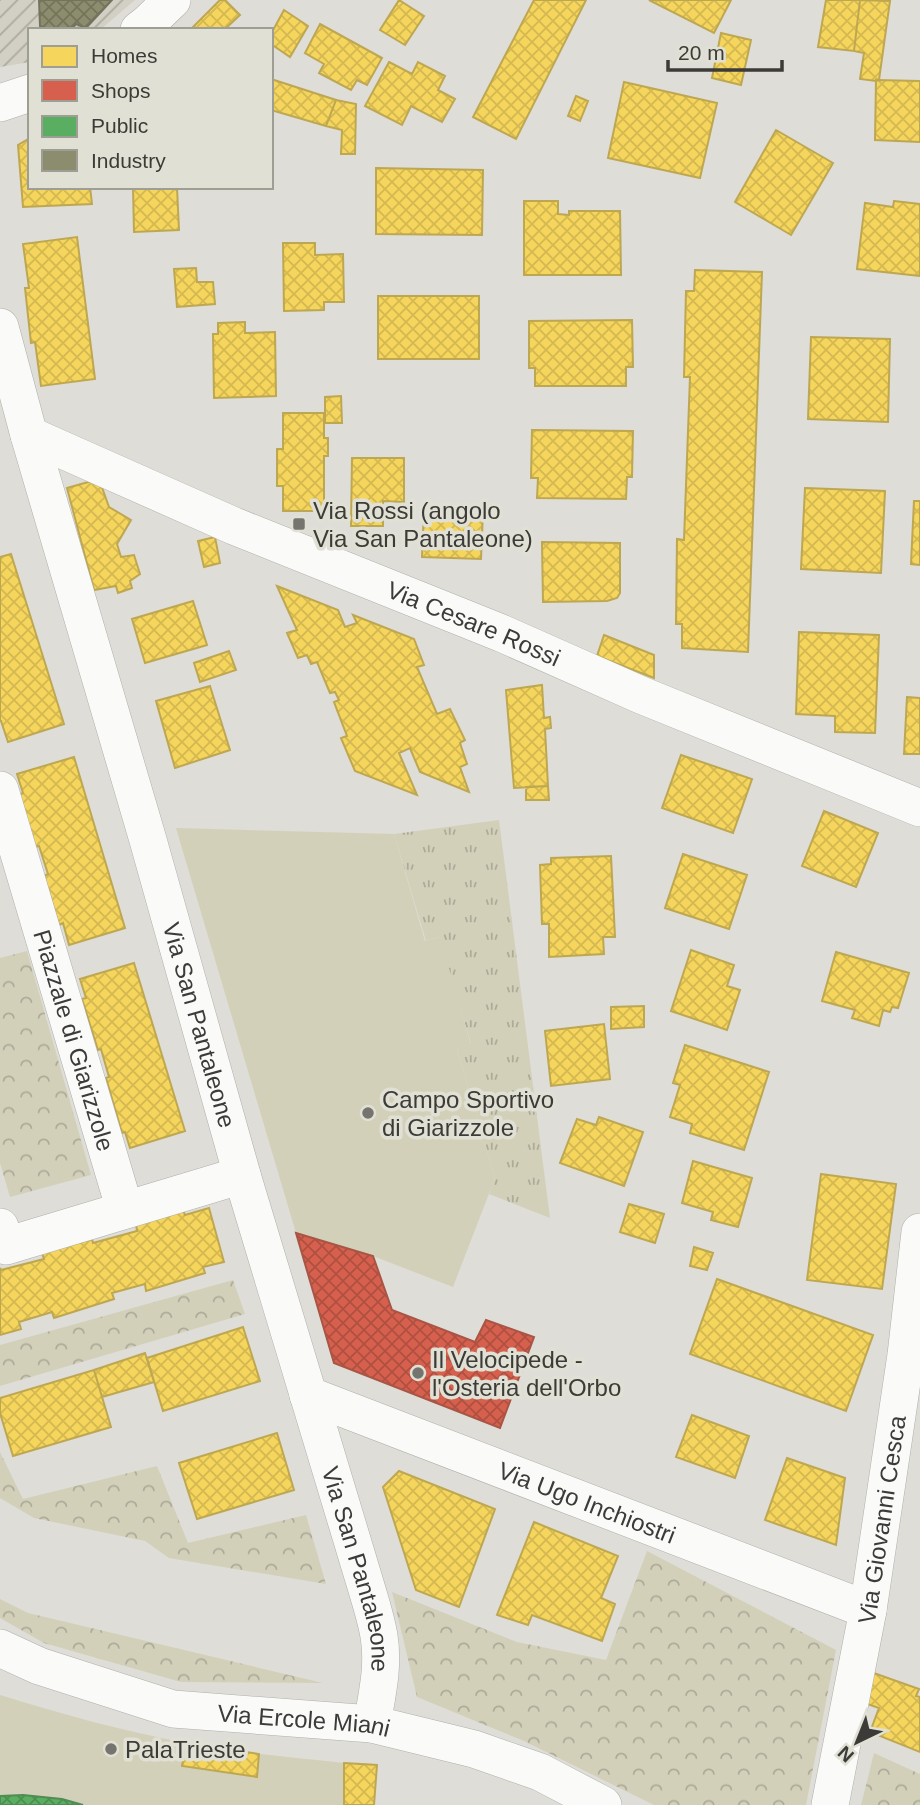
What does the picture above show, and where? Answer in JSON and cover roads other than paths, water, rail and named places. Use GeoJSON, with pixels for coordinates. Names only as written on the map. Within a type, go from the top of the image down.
{"type":"FeatureCollection","features":[{"type":"Feature","properties":{"kind":"street"},"geometry":{"type":"LineString","coordinates":[[141,28],[172,0]]}},
{"type":"Feature","properties":{"kind":"street"},"geometry":{"type":"LineString","coordinates":[[0,103],[28,94]]}},
{"type":"Feature","properties":{"kind":"street","name":"Via San Pantaleone"},"geometry":{"type":"LineString","coordinates":[[0,327],[242,1175],[365,1583],[379,1637],[380,1681],[372,1724]]}},
{"type":"Feature","properties":{"kind":"street","name":"Via Cesare Rossi"},"geometry":{"type":"LineString","coordinates":[[29,435],[234,526],[501,633],[641,695],[920,808]]}},
{"type":"Feature","properties":{"kind":"street","name":"Piazzale di Giarizzole"},"geometry":{"type":"LineString","coordinates":[[0,790],[12,871],[125,1210]]}},
{"type":"Feature","properties":{"kind":"street"},"geometry":{"type":"LineString","coordinates":[[0,1227],[6,1246],[242,1175]]}},
{"type":"Feature","properties":{"kind":"street","name":"Via Giovanni Cesca"},"geometry":{"type":"LineString","coordinates":[[830,1805],[868,1610],[906,1355],[920,1232]]}},
{"type":"Feature","properties":{"kind":"street","name":"Via Ugo Inchiostri"},"geometry":{"type":"LineString","coordinates":[[308,1395],[868,1610]]}},
{"type":"Feature","properties":{"kind":"street","name":"Via Ercole Miani"},"geometry":{"type":"LineString","coordinates":[[0,1648],[39,1665],[173,1709],[372,1724],[474,1749],[540,1772],[604,1805]]}},
{"type":"Feature","properties":{"kind":"place","name":"Via Rossi (angolo Via San Pantaleone)"},"geometry":{"type":"Point","coordinates":[299,524]}},
{"type":"Feature","properties":{"kind":"place","name":"Campo Sportivo di Giarizzole"},"geometry":{"type":"Point","coordinates":[368,1113]}},
{"type":"Feature","properties":{"kind":"place","name":"Il Velocipede - l'Osteria dell'Orbo"},"geometry":{"type":"Point","coordinates":[418,1373]}},
{"type":"Feature","properties":{"kind":"place","name":"PalaTrieste"},"geometry":{"type":"Point","coordinates":[111,1749]}}]}
